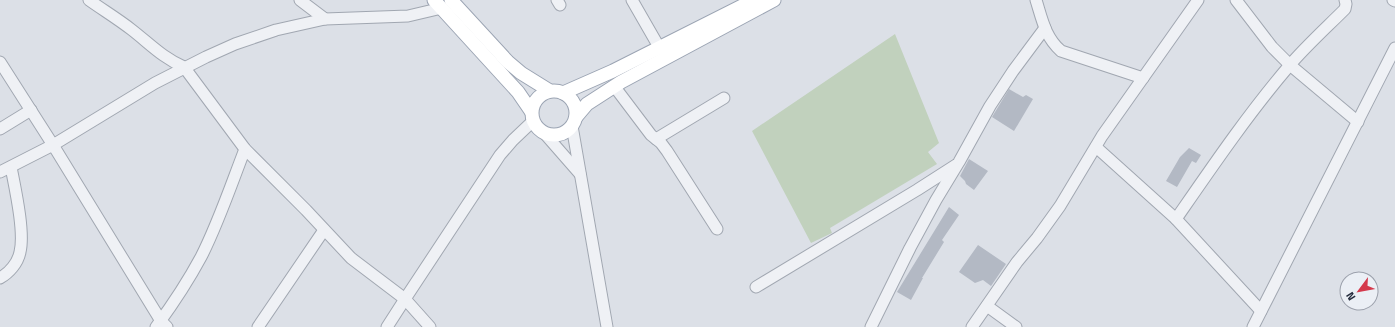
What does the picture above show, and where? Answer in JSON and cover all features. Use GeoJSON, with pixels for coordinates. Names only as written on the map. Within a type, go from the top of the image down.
{"type":"FeatureCollection","features":[{"type":"Feature","properties":{"kind":"main road"},"geometry":{"type":"LineString","coordinates":[[564,93],[614,71],[754,0]]}},
{"type":"Feature","properties":{"kind":"main road"},"geometry":{"type":"LineString","coordinates":[[443,3],[518,92],[532,116],[536,127],[545,134],[555,136],[565,133],[587,104],[614,86],[774,0]]}},
{"type":"Feature","properties":{"kind":"main road"},"geometry":{"type":"LineString","coordinates":[[443,3],[521,73],[550,91]]}},
{"type":"Feature","properties":{"kind":"main road"},"geometry":{"type":"LineString","coordinates":[[532,116],[533,104],[537,98],[543,93],[557,91],[564,93],[571,99],[576,108],[574,122]]}},
{"type":"Feature","properties":{"kind":"street"},"geometry":{"type":"LineString","coordinates":[[89,0],[118,19],[171,62],[184,67],[245,149],[351,258],[405,299],[430,327]]}},
{"type":"Feature","properties":{"kind":"street"},"geometry":{"type":"LineString","coordinates":[[300,0],[325,19]]}},
{"type":"Feature","properties":{"kind":"street"},"geometry":{"type":"LineString","coordinates":[[632,0],[659,47]]}},
{"type":"Feature","properties":{"kind":"street"},"geometry":{"type":"LineString","coordinates":[[1036,0],[1051,41],[1061,50],[1143,78]]}},
{"type":"Feature","properties":{"kind":"street"},"geometry":{"type":"LineString","coordinates":[[972,327],[1017,262],[1037,238],[1060,206],[1096,147],[1198,0]]}},
{"type":"Feature","properties":{"kind":"street"},"geometry":{"type":"LineString","coordinates":[[1236,0],[1272,47],[1358,122]]}},
{"type":"Feature","properties":{"kind":"street"},"geometry":{"type":"LineString","coordinates":[[1176,219],[1217,160],[1290,64],[1345,9],[1345,0]]}},
{"type":"Feature","properties":{"kind":"street"},"geometry":{"type":"LineString","coordinates":[[0,172],[53,145],[184,67],[235,44],[276,30],[325,19],[408,16],[443,3]]}},
{"type":"Feature","properties":{"kind":"street"},"geometry":{"type":"LineString","coordinates":[[871,327],[910,248],[936,200],[960,162],[990,106],[1013,71],[1045,28]]}},
{"type":"Feature","properties":{"kind":"street"},"geometry":{"type":"LineString","coordinates":[[1253,327],[1395,48]]}},
{"type":"Feature","properties":{"kind":"street"},"geometry":{"type":"LineString","coordinates":[[0,62],[53,145],[161,325],[185,286],[201,256],[245,149]]}},
{"type":"Feature","properties":{"kind":"street"},"geometry":{"type":"LineString","coordinates":[[614,86],[650,135],[661,143],[718,229]]}},
{"type":"Feature","properties":{"kind":"street"},"geometry":{"type":"LineString","coordinates":[[656,140],[724,98]]}},
{"type":"Feature","properties":{"kind":"street"},"geometry":{"type":"LineString","coordinates":[[0,129],[31,110]]}},
{"type":"Feature","properties":{"kind":"street"},"geometry":{"type":"LineString","coordinates":[[387,327],[500,155],[532,116]]}},
{"type":"Feature","properties":{"kind":"street"},"geometry":{"type":"LineString","coordinates":[[574,122],[580,174],[607,327]]}},
{"type":"Feature","properties":{"kind":"street"},"geometry":{"type":"LineString","coordinates":[[545,134],[580,174]]}},
{"type":"Feature","properties":{"kind":"street"},"geometry":{"type":"LineString","coordinates":[[1096,147],[1176,219],[1261,311]]}},
{"type":"Feature","properties":{"kind":"street"},"geometry":{"type":"LineString","coordinates":[[756,287],[917,190],[960,162]]}},
{"type":"Feature","properties":{"kind":"street"},"geometry":{"type":"LineString","coordinates":[[0,278],[10,270],[19,258],[21,250],[20,226],[11,167]]}},
{"type":"Feature","properties":{"kind":"street"},"geometry":{"type":"LineString","coordinates":[[258,327],[324,230]]}},
{"type":"Feature","properties":{"kind":"street"},"geometry":{"type":"LineString","coordinates":[[987,306],[1016,327]]}},
{"type":"Feature","properties":{"kind":"green space"},"geometry":{"type":"Polygon","coordinates":[[[895,34],[939,143],[928,152],[937,164],[830,228],[832,233],[811,243],[752,131],[895,34]]]}},
{"type":"Feature","properties":{"kind":"building"},"geometry":{"type":"Polygon","coordinates":[[[1009,89],[1023,97],[1026,95],[1033,99],[1014,131],[992,117],[1009,89]]]}},
{"type":"Feature","properties":{"kind":"building"},"geometry":{"type":"Polygon","coordinates":[[[1189,148],[1201,155],[1196,163],[1192,161],[1177,187],[1166,181],[1180,157],[1189,148]]]}},
{"type":"Feature","properties":{"kind":"building"},"geometry":{"type":"Polygon","coordinates":[[[969,159],[988,171],[974,190],[966,184],[960,176],[969,159]]]}},
{"type":"Feature","properties":{"kind":"building"},"geometry":{"type":"Polygon","coordinates":[[[949,207],[959,215],[942,240],[944,242],[922,278],[911,300],[897,292],[949,207]]]}},
{"type":"Feature","properties":{"kind":"building"},"geometry":{"type":"Polygon","coordinates":[[[978,245],[1006,264],[991,286],[983,280],[975,283],[959,272],[978,245]]]}}]}
